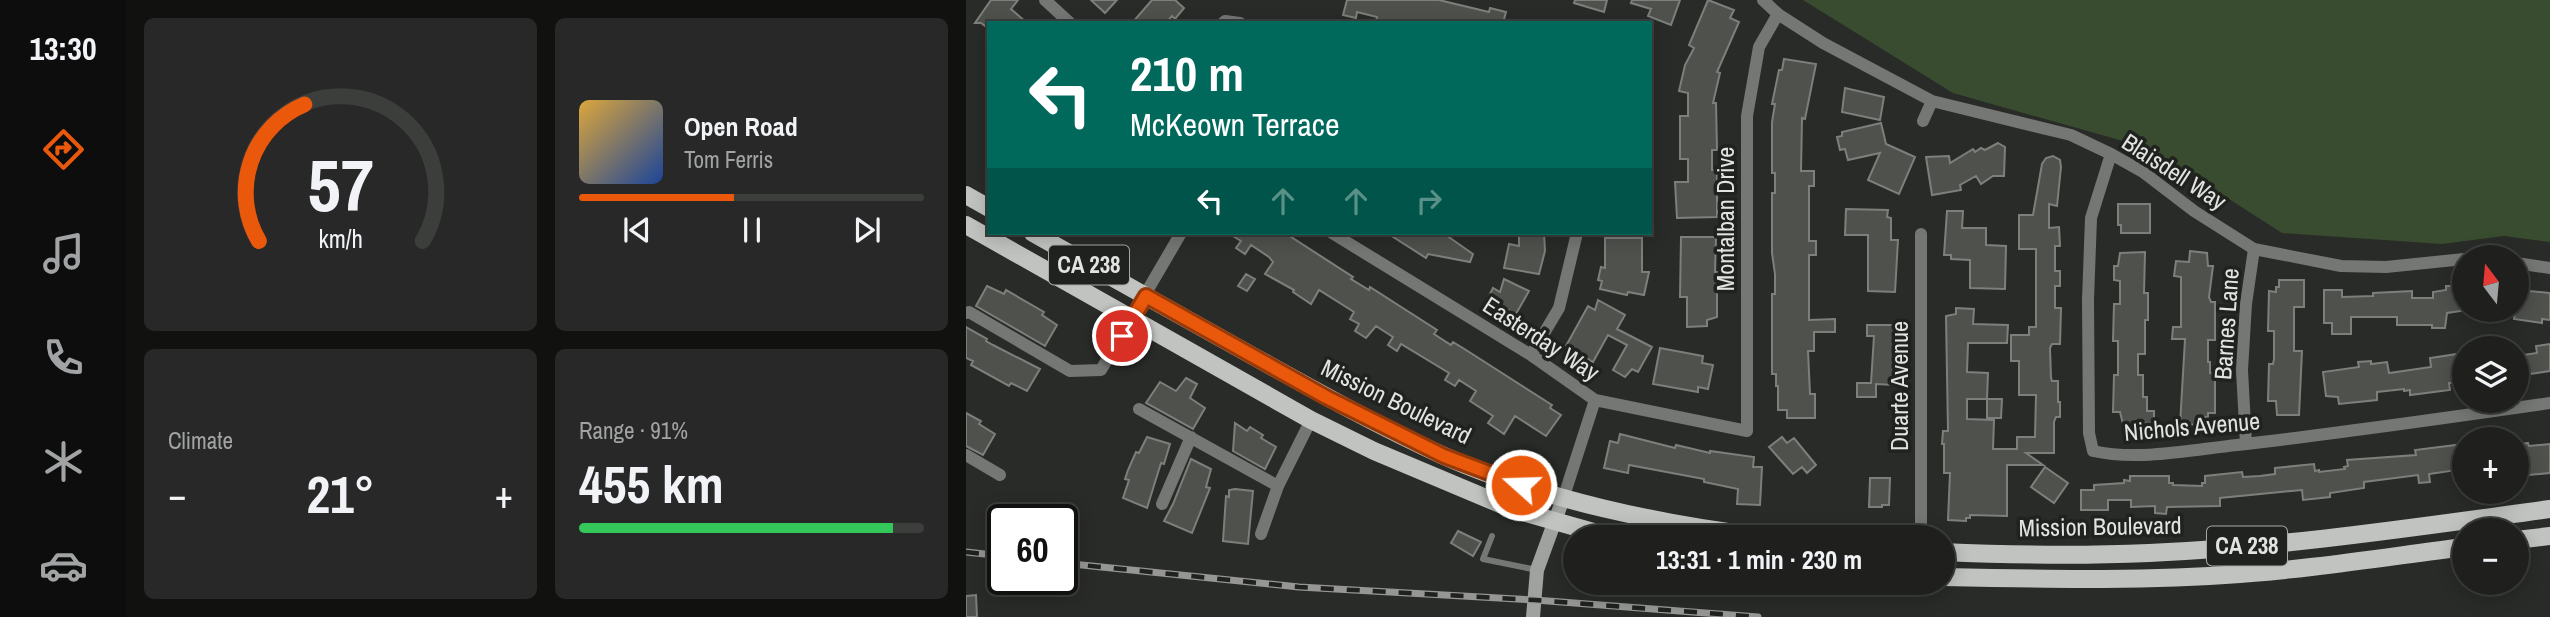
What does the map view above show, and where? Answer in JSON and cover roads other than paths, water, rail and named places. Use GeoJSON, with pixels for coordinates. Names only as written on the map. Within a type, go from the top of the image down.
{"type":"FeatureCollection","features":[{"type":"Feature","properties":{"kind":"main road"},"geometry":{"type":"LineString","coordinates":[[966,195],[987,207]]}},
{"type":"Feature","properties":{"kind":"main road","name":"Mission Boulevard"},"geometry":{"type":"LineString","coordinates":[[966,225],[1311,419],[1441,481],[1512,509],[1566,525]]}},
{"type":"Feature","properties":{"kind":"main road","name":"Mission Boulevard"},"geometry":{"type":"LineString","coordinates":[[1037,235],[1326,397],[1444,456],[1521,485],[1688,525]]}},
{"type":"Feature","properties":{"kind":"main road"},"geometry":{"type":"LineString","coordinates":[[1533,617],[1537,570],[1564,496]]}},
{"type":"Feature","properties":{"kind":"main road","name":"Mission Boulevard"},"geometry":{"type":"LineString","coordinates":[[1955,552],[2074,554],[2198,550],[2360,535],[2550,509]]}},
{"type":"Feature","properties":{"kind":"main road"},"geometry":{"type":"LineString","coordinates":[[2529,538],[2550,536]]}},
{"type":"Feature","properties":{"kind":"main road","name":"Mission Boulevard"},"geometry":{"type":"LineString","coordinates":[[1955,577],[2080,580],[2227,575],[2452,549]]}},
{"type":"Feature","properties":{"kind":"street"},"geometry":{"type":"LineString","coordinates":[[1045,0],[1068,21]]}},
{"type":"Feature","properties":{"kind":"street","name":"Blaisdell Way"},"geometry":{"type":"LineString","coordinates":[[1763,0],[1778,14],[1823,43],[1932,101],[2071,135],[2111,154],[2143,172],[2193,211],[2254,249],[2342,266],[2386,267],[2452,260]]}},
{"type":"Feature","properties":{"kind":"street","name":"Montalban Drive"},"geometry":{"type":"LineString","coordinates":[[1747,431],[1747,116],[1759,47],[1778,14]]}},
{"type":"Feature","properties":{"kind":"street"},"geometry":{"type":"LineString","coordinates":[[1923,121],[1932,101]]}},
{"type":"Feature","properties":{"kind":"street","name":"Nichols Avenue"},"geometry":{"type":"LineString","coordinates":[[2111,154],[2091,218],[2088,300],[2089,433],[2093,451],[2111,455],[2167,452],[2350,432],[2550,403]]}},
{"type":"Feature","properties":{"kind":"street","name":"Duarte Avenue"},"geometry":{"type":"LineString","coordinates":[[1921,234],[1921,525]]}},
{"type":"Feature","properties":{"kind":"street"},"geometry":{"type":"LineString","coordinates":[[966,313],[969,312],[1070,371],[1101,370],[1180,235]]}},
{"type":"Feature","properties":{"kind":"street","name":"Easterday Way"},"geometry":{"type":"LineString","coordinates":[[1335,235],[1531,355],[1595,400],[1747,431]]}},
{"type":"Feature","properties":{"kind":"street"},"geometry":{"type":"LineString","coordinates":[[1531,355],[1559,308],[1577,235]]}},
{"type":"Feature","properties":{"kind":"street","name":"Barnes Lane"},"geometry":{"type":"LineString","coordinates":[[2246,443],[2242,370],[2245,304],[2254,249]]}},
{"type":"Feature","properties":{"kind":"street"},"geometry":{"type":"LineString","coordinates":[[2529,265],[2550,268]]}},
{"type":"Feature","properties":{"kind":"street"},"geometry":{"type":"LineString","coordinates":[[1564,496],[1595,400]]}},
{"type":"Feature","properties":{"kind":"street"},"geometry":{"type":"LineString","coordinates":[[1139,409],[1278,486]]}},
{"type":"Feature","properties":{"kind":"street"},"geometry":{"type":"LineString","coordinates":[[1261,534],[1278,486],[1311,419]]}},
{"type":"Feature","properties":{"kind":"street"},"geometry":{"type":"LineString","coordinates":[[1162,504],[1191,437]]}},
{"type":"Feature","properties":{"kind":"street"},"geometry":{"type":"LineString","coordinates":[[966,455],[1000,475]]}},
{"type":"Feature","properties":{"kind":"lane"},"geometry":{"type":"LineString","coordinates":[[1492,536],[1483,559],[1537,570]]}},
{"type":"Feature","properties":{"kind":"railway"},"geometry":{"type":"LineString","coordinates":[[966,552],[987,554]]}},
{"type":"Feature","properties":{"kind":"railway"},"geometry":{"type":"LineString","coordinates":[[1078,565],[1299,587],[1535,600],[1758,617]]}}]}
